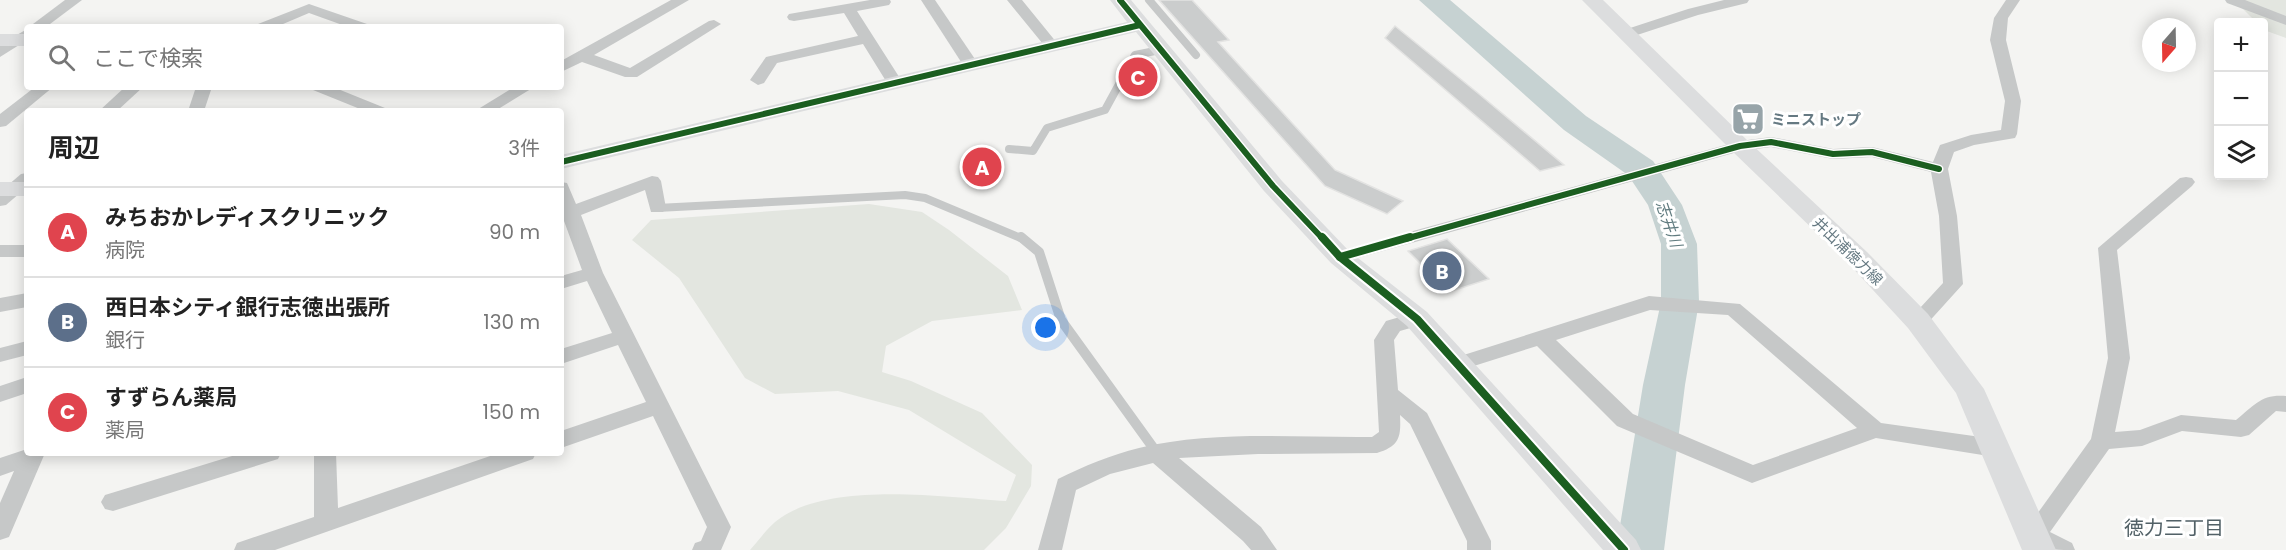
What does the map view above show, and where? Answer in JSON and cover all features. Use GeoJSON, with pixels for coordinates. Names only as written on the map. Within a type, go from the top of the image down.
{"type":"FeatureCollection","features":[{"type":"Feature","properties":{"kind":"street"},"geometry":{"type":"LineString","coordinates":[[40,24],[75,0]]}},
{"type":"Feature","properties":{"kind":"street"},"geometry":{"type":"LineString","coordinates":[[564,65],[682,0]]}},
{"type":"Feature","properties":{"kind":"street"},"geometry":{"type":"LineString","coordinates":[[928,0],[971,65]]}},
{"type":"Feature","properties":{"kind":"street"},"geometry":{"type":"LineString","coordinates":[[1014,0],[1052,46]]}},
{"type":"Feature","properties":{"kind":"street"},"geometry":{"type":"LineString","coordinates":[[1120,0],[1273,186],[1340,257],[1416,319],[1624,550]]}},
{"type":"Feature","properties":{"kind":"street","name":"井出浦徳力線"},"geometry":{"type":"LineString","coordinates":[[1592,0],[1858,258],[1918,321],[1969,389],[2036,543]]}},
{"type":"Feature","properties":{"kind":"street"},"geometry":{"type":"LineString","coordinates":[[1678,0],[1693,12]]}},
{"type":"Feature","properties":{"kind":"street"},"geometry":{"type":"LineString","coordinates":[[1626,34],[1693,12],[1742,0]]}},
{"type":"Feature","properties":{"kind":"street"},"geometry":{"type":"LineString","coordinates":[[1918,321],[1953,284],[1948,216],[1939,169],[1946,149],[1971,140],[2009,134],[2013,101],[1998,40],[2001,18],[2013,0]]}},
{"type":"Feature","properties":{"kind":"street"},"geometry":{"type":"LineString","coordinates":[[2232,0],[2286,21]]}},
{"type":"Feature","properties":{"kind":"street"},"geometry":{"type":"LineString","coordinates":[[794,17],[884,2]]}},
{"type":"Feature","properties":{"kind":"street"},"geometry":{"type":"LineString","coordinates":[[270,24],[309,8],[354,24]]}},
{"type":"Feature","properties":{"kind":"street"},"geometry":{"type":"LineString","coordinates":[[848,8],[895,83]]}},
{"type":"Feature","properties":{"kind":"street"},"geometry":{"type":"LineString","coordinates":[[581,56],[631,74],[714,24]]}},
{"type":"Feature","properties":{"kind":"street"},"geometry":{"type":"LineString","coordinates":[[564,161],[1140,25]]}},
{"type":"Feature","properties":{"kind":"street"},"geometry":{"type":"LineString","coordinates":[[0,52],[18,38]]}},
{"type":"Feature","properties":{"kind":"street"},"geometry":{"type":"LineString","coordinates":[[758,80],[771,60],[867,38]]}},
{"type":"Feature","properties":{"kind":"street"},"geometry":{"type":"LineString","coordinates":[[0,122],[41,90]]}},
{"type":"Feature","properties":{"kind":"street"},"geometry":{"type":"LineString","coordinates":[[110,108],[132,90]]}},
{"type":"Feature","properties":{"kind":"street"},"geometry":{"type":"LineString","coordinates":[[197,108],[203,90]]}},
{"type":"Feature","properties":{"kind":"street"},"geometry":{"type":"LineString","coordinates":[[326,90],[372,108]]}},
{"type":"Feature","properties":{"kind":"street"},"geometry":{"type":"LineString","coordinates":[[488,108],[520,90]]}},
{"type":"Feature","properties":{"kind":"street"},"geometry":{"type":"LineString","coordinates":[[1340,257],[1740,146],[1772,142],[1833,154],[1872,152],[1939,169]]}},
{"type":"Feature","properties":{"kind":"street"},"geometry":{"type":"LineString","coordinates":[[657,208],[652,181],[566,214],[719,527],[710,548],[704,550]]}},
{"type":"Feature","properties":{"kind":"street"},"geometry":{"type":"LineString","coordinates":[[2063,550],[2036,543],[2102,441],[2119,358],[2107,248],[2186,182]]}},
{"type":"Feature","properties":{"kind":"street"},"geometry":{"type":"LineString","coordinates":[[0,251],[24,251]]}},
{"type":"Feature","properties":{"kind":"street"},"geometry":{"type":"LineString","coordinates":[[564,282],[593,273]]}},
{"type":"Feature","properties":{"kind":"street"},"geometry":{"type":"LineString","coordinates":[[0,305],[24,301]]}},
{"type":"Feature","properties":{"kind":"street"},"geometry":{"type":"LineString","coordinates":[[1458,364],[1649,303],[1733,309],[1875,430]]}},
{"type":"Feature","properties":{"kind":"street"},"geometry":{"type":"LineString","coordinates":[[1050,550],[1066,485],[1088,473],[1157,453],[1190,447],[1377,446],[1390,435],[1384,340],[1393,326],[1416,319]]}},
{"type":"Feature","properties":{"kind":"street"},"geometry":{"type":"LineString","coordinates":[[564,356],[624,336]]}},
{"type":"Feature","properties":{"kind":"street"},"geometry":{"type":"LineString","coordinates":[[1541,338],[1625,420],[1752,474],[1875,430],[1995,448]]}},
{"type":"Feature","properties":{"kind":"street"},"geometry":{"type":"LineString","coordinates":[[0,355],[24,349]]}},
{"type":"Feature","properties":{"kind":"street"},"geometry":{"type":"LineString","coordinates":[[0,394],[24,386]]}},
{"type":"Feature","properties":{"kind":"street"},"geometry":{"type":"LineString","coordinates":[[1387,393],[1419,419],[1479,541],[1479,550]]}},
{"type":"Feature","properties":{"kind":"street"},"geometry":{"type":"LineString","coordinates":[[2102,441],[2142,438],[2181,423],[2241,429],[2271,403],[2286,404]]}},
{"type":"Feature","properties":{"kind":"street"},"geometry":{"type":"LineString","coordinates":[[564,439],[658,406]]}},
{"type":"Feature","properties":{"kind":"street"},"geometry":{"type":"LineString","coordinates":[[1157,453],[1252,534],[1265,550]]}},
{"type":"Feature","properties":{"kind":"street"},"geometry":{"type":"LineString","coordinates":[[0,466],[31,456]]}},
{"type":"Feature","properties":{"kind":"street"},"geometry":{"type":"LineString","coordinates":[[0,530],[34,456]]}},
{"type":"Feature","properties":{"kind":"street"},"geometry":{"type":"LineString","coordinates":[[113,502],[260,456]]}},
{"type":"Feature","properties":{"kind":"street"},"geometry":{"type":"LineString","coordinates":[[325,456],[326,522]]}},
{"type":"Feature","properties":{"kind":"street"},"geometry":{"type":"LineString","coordinates":[[246,550],[516,456]]}},
{"type":"Feature","properties":{"kind":"lane"},"geometry":{"type":"LineString","coordinates":[[1149,0],[1196,55]]}},
{"type":"Feature","properties":{"kind":"lane"},"geometry":{"type":"LineString","coordinates":[[1009,149],[1033,151],[1047,128],[1105,110],[1123,73],[1135,55],[1160,50]]}},
{"type":"Feature","properties":{"kind":"lane"},"geometry":{"type":"LineString","coordinates":[[657,208],[905,195],[925,198],[1022,238],[1039,252],[1062,320],[1157,453]]}},
{"type":"Feature","properties":{"kind":"shaded area"},"geometry":{"type":"Polygon","coordinates":[[[2234,0],[2286,0],[2286,38],[2268,31],[2268,18],[2252,18],[2234,0]]]}},
{"type":"Feature","properties":{"kind":"shaded area"},"geometry":{"type":"Polygon","coordinates":[[[869,204],[922,212],[1008,276],[1022,310],[932,321],[886,346],[882,372],[911,381],[982,413],[1032,465],[1031,486],[1006,528],[984,550],[750,550],[775,522],[797,509],[824,500],[886,494],[1006,501],[1016,475],[909,410],[838,391],[775,394],[745,378],[679,278],[632,240],[651,220],[869,204]]]}},
{"type":"Feature","properties":{"kind":"building"},"geometry":{"type":"Polygon","coordinates":[[[1159,0],[1192,0],[1229,40],[1218,42],[1335,170],[1403,201],[1387,214],[1325,186],[1159,0]]]}},
{"type":"Feature","properties":{"kind":"building"},"geometry":{"type":"Polygon","coordinates":[[[1395,26],[1564,165],[1540,171],[1385,38],[1395,26]]]}},
{"type":"Feature","properties":{"kind":"building"},"geometry":{"type":"Polygon","coordinates":[[[1447,239],[1489,279],[1449,292],[1408,251],[1447,239]]]}},
{"type":"Feature","properties":{"kind":"waterway","name":"志井川"},"geometry":{"type":"LineString","coordinates":[[1433,0],[1575,123],[1641,168],[1665,205],[1679,244],[1680,302],[1664,385],[1640,550]]}},
{"type":"Feature","properties":{"kind":"cycle path"},"geometry":{"type":"LineString","coordinates":[[1120,0],[1273,186],[1340,257],[1417,319],[1624,550]]}},
{"type":"Feature","properties":{"kind":"cycle path"},"geometry":{"type":"LineString","coordinates":[[564,161],[1140,25]]}},
{"type":"Feature","properties":{"kind":"cycle path"},"geometry":{"type":"LineString","coordinates":[[1340,257],[1740,146],[1771,142],[1833,154],[1872,152],[1939,169]]}},
{"type":"Feature","properties":{"kind":"place","name":"すずらん薬局"},"geometry":{"type":"Point","coordinates":[1138,77]}},
{"type":"Feature","properties":{"kind":"place","name":"ミニストップ"},"geometry":{"type":"Point","coordinates":[1748,119]}},
{"type":"Feature","properties":{"kind":"place","name":"みちおかレディスクリニック"},"geometry":{"type":"Point","coordinates":[982,167]}},
{"type":"Feature","properties":{"kind":"place","name":"西日本シティ銀行志徳出張所"},"geometry":{"type":"Point","coordinates":[1442,271]}},
{"type":"Feature","properties":{"kind":"district","name":"徳力三丁目"},"geometry":{"type":"Point","coordinates":[2174,528]}}]}
